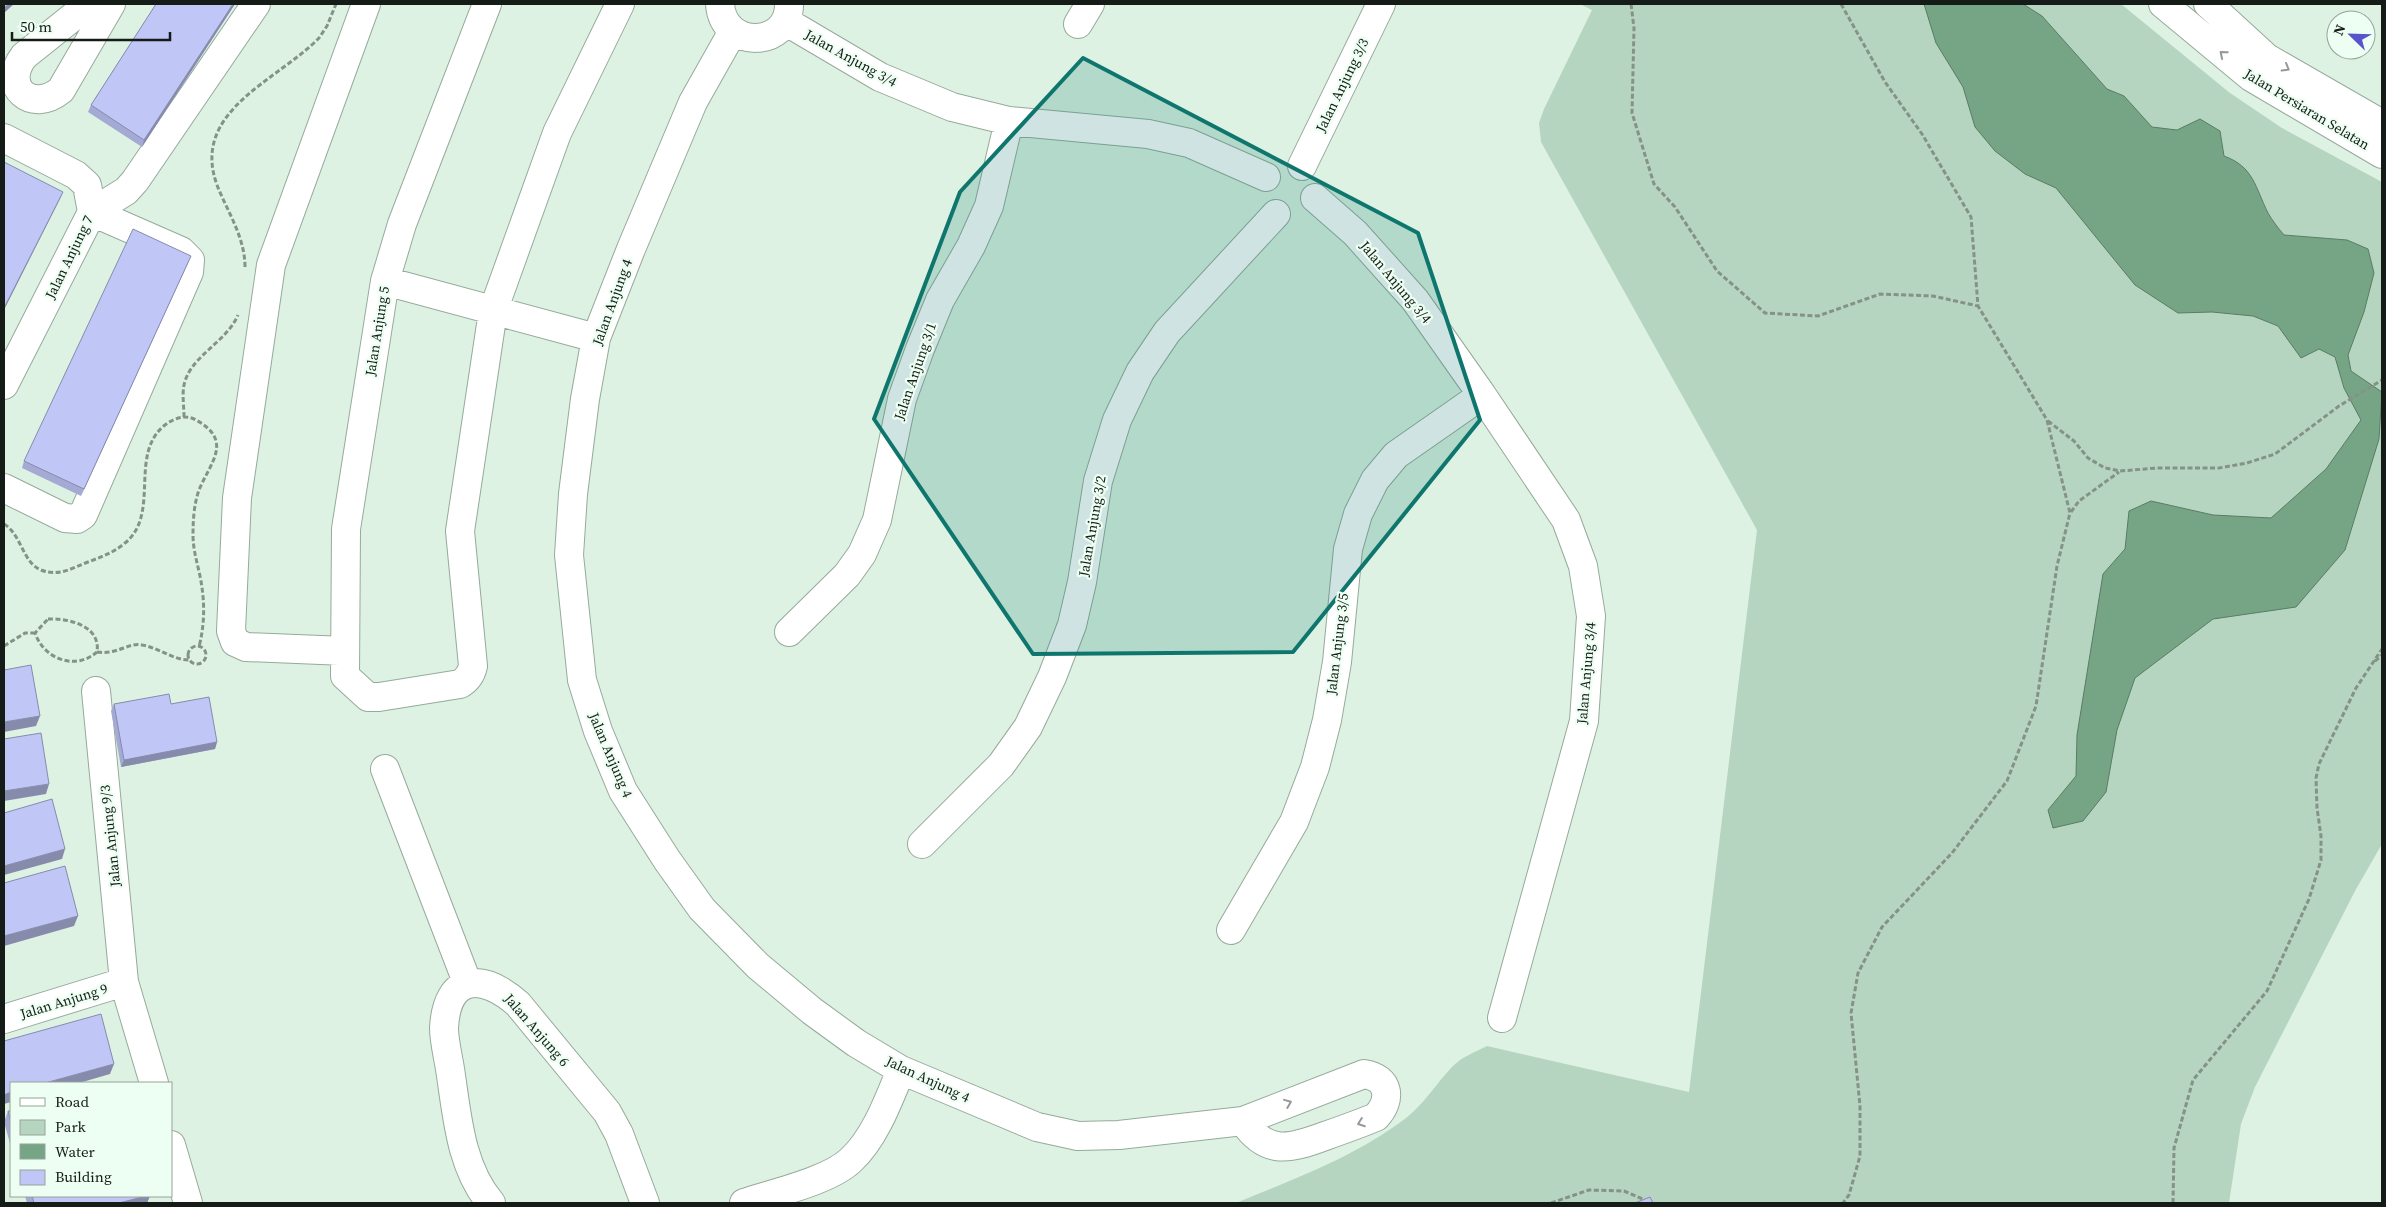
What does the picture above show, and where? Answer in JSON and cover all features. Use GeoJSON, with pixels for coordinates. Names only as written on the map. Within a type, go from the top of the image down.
{"type":"FeatureCollection","features":[{"type":"Feature","properties":{"kind":"street"},"geometry":{"type":"LineString","coordinates":[[89,4],[24,56],[17,65],[14,76],[16,88],[26,97],[38,100],[51,98],[61,90],[111,4]]}},
{"type":"Feature","properties":{"kind":"street"},"geometry":{"type":"LineString","coordinates":[[92,212],[126,192],[135,181],[256,4]]}},
{"type":"Feature","properties":{"kind":"street"},"geometry":{"type":"LineString","coordinates":[[366,4],[271,265],[237,498],[231,630],[235,642],[246,647],[345,663],[368,697],[379,697],[460,684],[472,672],[473,666],[460,531],[492,312],[557,133],[620,4]]}},
{"type":"Feature","properties":{"kind":"street","name":"Jalan Anjung 5"},"geometry":{"type":"LineString","coordinates":[[345,663],[346,529],[385,281],[402,224],[487,4]]}},
{"type":"Feature","properties":{"kind":"street"},"geometry":{"type":"LineString","coordinates":[[720,4],[723,20],[733,31],[746,38],[761,38],[775,32],[787,13]]}},
{"type":"Feature","properties":{"kind":"street","name":"Jalan Anjung 3/3"},"geometry":{"type":"LineString","coordinates":[[1302,166],[1381,4]]}},
{"type":"Feature","properties":{"kind":"street","name":"Jalan Persiaran Selatan"},"geometry":{"type":"LineString","coordinates":[[2163,4],[2251,77],[2382,154]]}},
{"type":"Feature","properties":{"kind":"street","name":"Jalan Persiaran Selatan"},"geometry":{"type":"LineString","coordinates":[[2208,4],[2267,58],[2382,124]]}},
{"type":"Feature","properties":{"kind":"street","name":"Jalan Anjung 3/4"},"geometry":{"type":"LineString","coordinates":[[787,13],[880,77],[952,107],[1009,120],[1148,134],[1189,143],[1266,177]]}},
{"type":"Feature","properties":{"kind":"street","name":"Jalan Anjung 4"},"geometry":{"type":"LineString","coordinates":[[733,31],[693,102],[670,153],[596,338],[573,494],[569,555],[582,680],[605,748],[623,790],[666,860],[702,909],[758,966],[812,1011],[856,1043],[902,1070],[1037,1127],[1078,1136],[1120,1135],[1243,1121]]}},
{"type":"Feature","properties":{"kind":"street","name":"Jalan Anjung 3/1"},"geometry":{"type":"LineString","coordinates":[[789,632],[848,576],[862,554],[877,520],[902,399],[940,300],[971,246],[989,206],[1009,120]]}},
{"type":"Feature","properties":{"kind":"street","name":"Jalan Anjung 7"},"geometry":{"type":"LineString","coordinates":[[4,138],[76,175],[87,185],[92,212],[4,386]]}},
{"type":"Feature","properties":{"kind":"street"},"geometry":{"type":"LineString","coordinates":[[1286,163],[1302,166],[1315,180],[1315,198],[1311,206],[1304,213],[1295,217],[1285,217],[1276,214],[1268,207],[1264,197],[1263,187],[1266,177],[1272,170],[1286,163]]}},
{"type":"Feature","properties":{"kind":"street","name":"Jalan Anjung 3/4"},"geometry":{"type":"LineString","coordinates":[[1315,198],[1355,234],[1415,300],[1566,520],[1583,566],[1591,616],[1584,721],[1502,1018]]}},
{"type":"Feature","properties":{"kind":"street"},"geometry":{"type":"LineString","coordinates":[[4,488],[65,518],[78,519],[83,515],[189,272],[190,260],[181,251],[92,212]]}},
{"type":"Feature","properties":{"kind":"street","name":"Jalan Anjung 3/2"},"geometry":{"type":"LineString","coordinates":[[922,844],[1001,765],[1028,727],[1048,686],[1072,625],[1082,582],[1098,481],[1118,420],[1140,372],[1167,332],[1276,214]]}},
{"type":"Feature","properties":{"kind":"street"},"geometry":{"type":"LineString","coordinates":[[385,281],[492,312],[596,338]]}},
{"type":"Feature","properties":{"kind":"street","name":"Jalan Anjung 3/5"},"geometry":{"type":"LineString","coordinates":[[1231,930],[1294,822],[1315,767],[1329,710],[1337,662],[1348,549],[1358,514],[1375,480],[1396,455],[1482,395]]}},
{"type":"Feature","properties":{"kind":"street","name":"Jalan Anjung 9/3"},"geometry":{"type":"LineString","coordinates":[[96,691],[124,982],[154,1082]]}},
{"type":"Feature","properties":{"kind":"street"},"geometry":{"type":"LineString","coordinates":[[385,769],[467,982],[454,992],[448,1008],[444,1029],[461,1138],[472,1170],[491,1203]]}},
{"type":"Feature","properties":{"kind":"street","name":"Jalan Anjung 9"},"geometry":{"type":"LineString","coordinates":[[4,1019],[124,982]]}},
{"type":"Feature","properties":{"kind":"street","name":"Jalan Anjung 6"},"geometry":{"type":"LineString","coordinates":[[467,982],[483,982],[502,990],[518,1004],[607,1112],[619,1134],[645,1203]]}},
{"type":"Feature","properties":{"kind":"street"},"geometry":{"type":"LineString","coordinates":[[744,1203],[824,1177],[851,1161],[883,1113],[902,1070]]}},
{"type":"Feature","properties":{"kind":"street"},"geometry":{"type":"LineString","coordinates":[[172,1148],[188,1203]]}},
{"type":"Feature","properties":{"kind":"path"},"geometry":{"type":"LineString","coordinates":[[244,274],[241,242],[212,167],[211,149],[214,140],[228,115],[240,102],[319,38],[327,26],[336,4]]}},
{"type":"Feature","properties":{"kind":"path"},"geometry":{"type":"LineString","coordinates":[[1631,4],[1634,28],[1632,113],[1654,184],[1675,207],[1717,271],[1765,313],[1818,316],[1880,294],[1933,296],[1978,306]]}},
{"type":"Feature","properties":{"kind":"path"},"geometry":{"type":"LineString","coordinates":[[1841,4],[1885,82],[1922,134],[1971,217],[1978,306],[2047,420],[2070,513]]}},
{"type":"Feature","properties":{"kind":"path"},"geometry":{"type":"LineString","coordinates":[[184,417],[184,386],[190,371],[230,330],[239,310]]}},
{"type":"Feature","properties":{"kind":"path"},"geometry":{"type":"LineString","coordinates":[[2047,420],[2074,441],[2088,458],[2105,468],[2120,471],[2157,468],[2219,468],[2247,463],[2275,454],[2339,406],[2382,380]]}},
{"type":"Feature","properties":{"kind":"path"},"geometry":{"type":"LineString","coordinates":[[4,524],[14,532],[35,566],[47,571],[60,573],[113,551],[126,543],[134,533],[142,516],[147,459],[153,442],[164,426],[178,418],[184,417],[194,419],[206,426],[211,431],[217,444],[215,460],[198,492],[194,513],[194,544],[202,587],[205,620],[199,647]]}},
{"type":"Feature","properties":{"kind":"path"},"geometry":{"type":"LineString","coordinates":[[1843,1203],[1849,1195],[1860,1156],[1860,1106],[1851,1013],[1858,973],[1882,927],[1952,852],[2007,781],[2036,706],[2057,566],[2070,513],[2078,501],[2120,471]]}},
{"type":"Feature","properties":{"kind":"path"},"geometry":{"type":"LineString","coordinates":[[4,646],[25,633],[35,633],[48,620],[76,622],[95,638],[98,644],[97,652]]}},
{"type":"Feature","properties":{"kind":"path"},"geometry":{"type":"LineString","coordinates":[[35,633],[38,642],[44,649],[61,660],[83,661],[97,652],[108,654],[140,644],[162,651],[175,658],[190,660],[198,664],[204,660],[205,652],[199,647],[193,648],[190,652],[190,660]]}},
{"type":"Feature","properties":{"kind":"path"},"geometry":{"type":"LineString","coordinates":[[2173,1203],[2174,1148],[2193,1080],[2267,991],[2294,934],[2309,899],[2321,860],[2321,836],[2316,785],[2319,764],[2356,688],[2382,649]]}},
{"type":"Feature","properties":{"kind":"path"},"geometry":{"type":"LineString","coordinates":[[2372,663],[2382,655]]}},
{"type":"Feature","properties":{"kind":"path"},"geometry":{"type":"LineString","coordinates":[[1551,1203],[1589,1190],[1624,1191],[1652,1203]]}},
{"type":"Feature","properties":{"kind":"highlighted area"},"geometry":{"type":"Polygon","coordinates":[[[1083,58],[1418,233],[1480,420],[1293,652],[1033,654],[874,419],[960,192],[1083,58]]]}},
{"type":"Feature","properties":{"kind":"green space"},"geometry":{"type":"Polygon","coordinates":[[[1580,4],[2121,4],[2230,93],[2282,128],[2382,182],[2382,844],[2355,891],[2255,1087],[2241,1124],[2229,1203],[1236,1203],[1302,1176],[1366,1145],[1406,1118],[1455,1064],[1487,1046],[1689,1092],[1757,530],[1541,142],[1539,123],[1544,109],[1592,10],[1580,4]]]}},
{"type":"Feature","properties":{"kind":"water"},"geometry":{"type":"Polygon","coordinates":[[[1924,4],[2023,4],[2042,16],[2107,89],[2124,96],[2152,127],[2177,130],[2200,119],[2220,131],[2224,156],[2242,166],[2248,172],[2268,213],[2284,235],[2347,240],[2368,249],[2374,273],[2364,312],[2348,355],[2351,371],[2382,392],[2379,439],[2345,550],[2296,607],[2213,619],[2135,678],[2117,730],[2106,792],[2083,821],[2053,828],[2048,810],[2076,776],[2077,735],[2103,574],[2125,549],[2129,511],[2151,501],[2213,515],[2271,518],[2326,469],[2361,420],[2344,388],[2335,357],[2319,349],[2301,358],[2278,326],[2253,316],[2212,312],[2178,313],[2135,285],[2056,188],[2025,174],[1995,151],[1975,127],[1963,87],[1936,43],[1924,4]]]}},
{"type":"Feature","properties":{"kind":"building"},"geometry":{"type":"Polygon","coordinates":[[[156,4],[233,4],[144,140],[91,105],[156,4]]]}},
{"type":"Feature","properties":{"kind":"building"},"geometry":{"type":"Polygon","coordinates":[[[4,162],[63,192],[4,308],[4,162]]]}},
{"type":"Feature","properties":{"kind":"building"},"geometry":{"type":"Polygon","coordinates":[[[133,229],[191,256],[84,489],[24,461],[133,229]]]}},
{"type":"Feature","properties":{"kind":"building"},"geometry":{"type":"Polygon","coordinates":[[[31,665],[40,716],[4,722],[4,670],[31,665]]]}},
{"type":"Feature","properties":{"kind":"building"},"geometry":{"type":"Polygon","coordinates":[[[169,694],[171,704],[209,697],[217,742],[124,760],[114,704],[169,694]]]}},
{"type":"Feature","properties":{"kind":"building"},"geometry":{"type":"Polygon","coordinates":[[[41,733],[49,784],[4,791],[4,739],[41,733]]]}},
{"type":"Feature","properties":{"kind":"building"},"geometry":{"type":"Polygon","coordinates":[[[52,799],[65,849],[4,866],[4,813],[52,799]]]}},
{"type":"Feature","properties":{"kind":"building"},"geometry":{"type":"Polygon","coordinates":[[[65,866],[78,916],[4,936],[4,883],[65,866]]]}},
{"type":"Feature","properties":{"kind":"building"},"geometry":{"type":"Polygon","coordinates":[[[101,1014],[114,1064],[49,1082],[10,1082],[10,1092],[4,1095],[4,1041],[101,1014]]]}},
{"type":"Feature","properties":{"kind":"building"},"geometry":{"type":"Polygon","coordinates":[[[32,1197],[142,1197],[119,1203],[34,1203],[32,1197]]]}},
{"type":"Feature","properties":{"kind":"building"},"geometry":{"type":"Polygon","coordinates":[[[1650,1197],[1653,1203],[1635,1203],[1650,1197]]]}}]}
